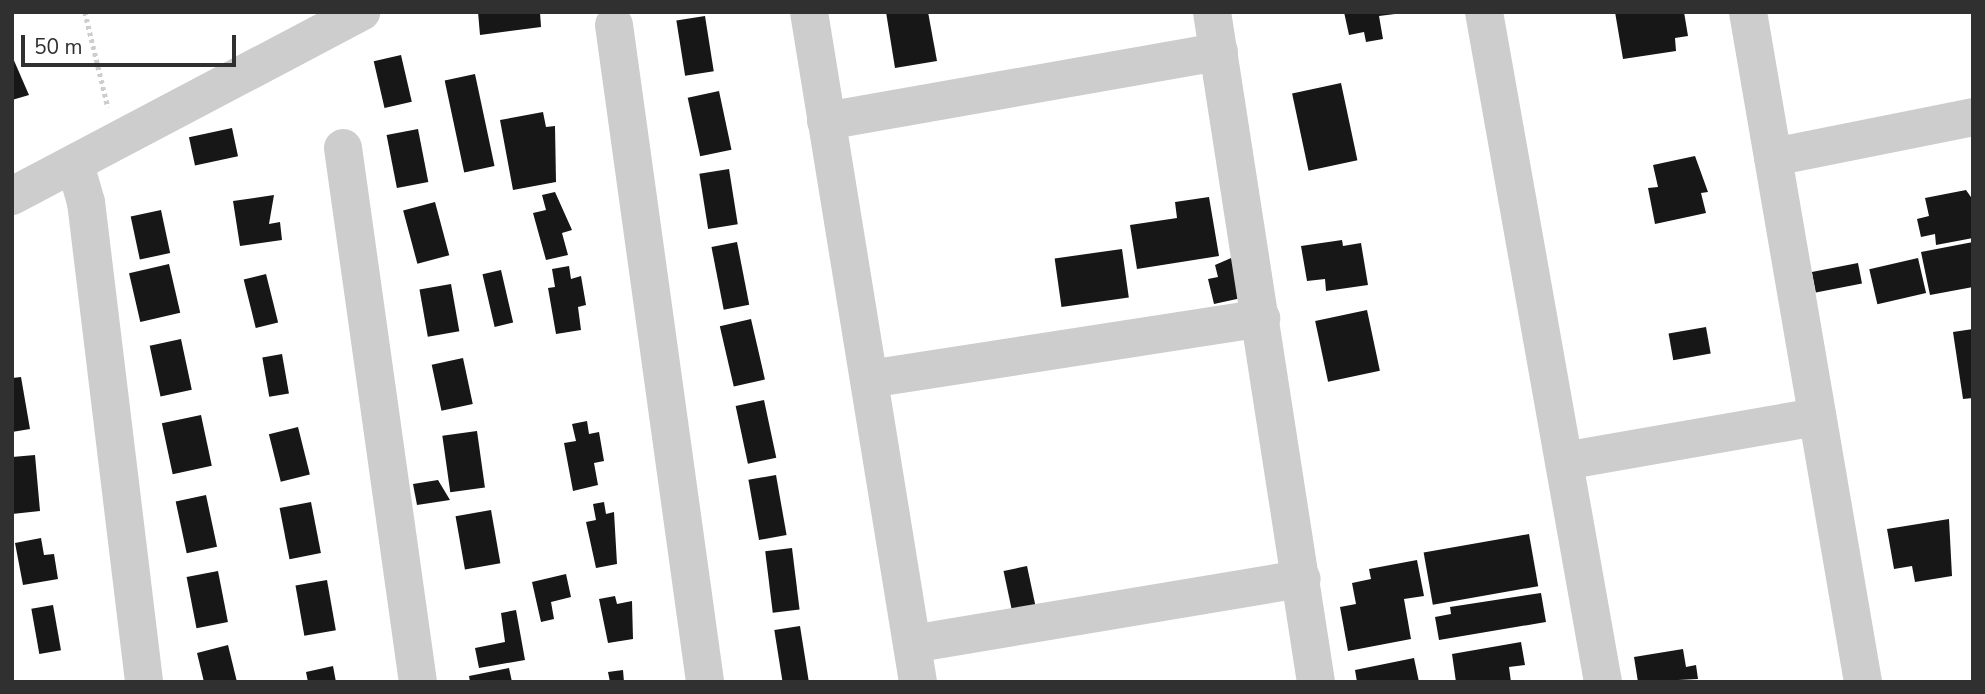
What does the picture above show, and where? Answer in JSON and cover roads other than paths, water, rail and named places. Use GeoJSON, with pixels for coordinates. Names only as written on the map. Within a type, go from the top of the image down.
{"type":"FeatureCollection","features":[{"type":"Feature","properties":{"kind":"street"},"geometry":{"type":"LineString","coordinates":[[12,196],[361,12]]}},
{"type":"Feature","properties":{"kind":"street"},"geometry":{"type":"LineString","coordinates":[[809,12],[918,682]]}},
{"type":"Feature","properties":{"kind":"street"},"geometry":{"type":"LineString","coordinates":[[1212,12],[1316,682]]}},
{"type":"Feature","properties":{"kind":"street"},"geometry":{"type":"LineString","coordinates":[[1484,12],[1603,682]]}},
{"type":"Feature","properties":{"kind":"street"},"geometry":{"type":"LineString","coordinates":[[1748,12],[1863,682]]}},
{"type":"Feature","properties":{"kind":"street"},"geometry":{"type":"LineString","coordinates":[[614,25],[705,682]]}},
{"type":"Feature","properties":{"kind":"street"},"geometry":{"type":"LineString","coordinates":[[827,121],[1219,52]]}},
{"type":"Feature","properties":{"kind":"street"},"geometry":{"type":"LineString","coordinates":[[1773,157],[1973,117]]}},
{"type":"Feature","properties":{"kind":"street"},"geometry":{"type":"LineString","coordinates":[[343,148],[418,682]]}},
{"type":"Feature","properties":{"kind":"street"},"geometry":{"type":"LineString","coordinates":[[75,164],[86,202],[144,682]]}},
{"type":"Feature","properties":{"kind":"street"},"geometry":{"type":"LineString","coordinates":[[869,379],[1261,318]]}},
{"type":"Feature","properties":{"kind":"street"},"geometry":{"type":"LineString","coordinates":[[1564,461],[1816,417]]}},
{"type":"Feature","properties":{"kind":"street"},"geometry":{"type":"LineString","coordinates":[[912,644],[1302,579]]}}]}
